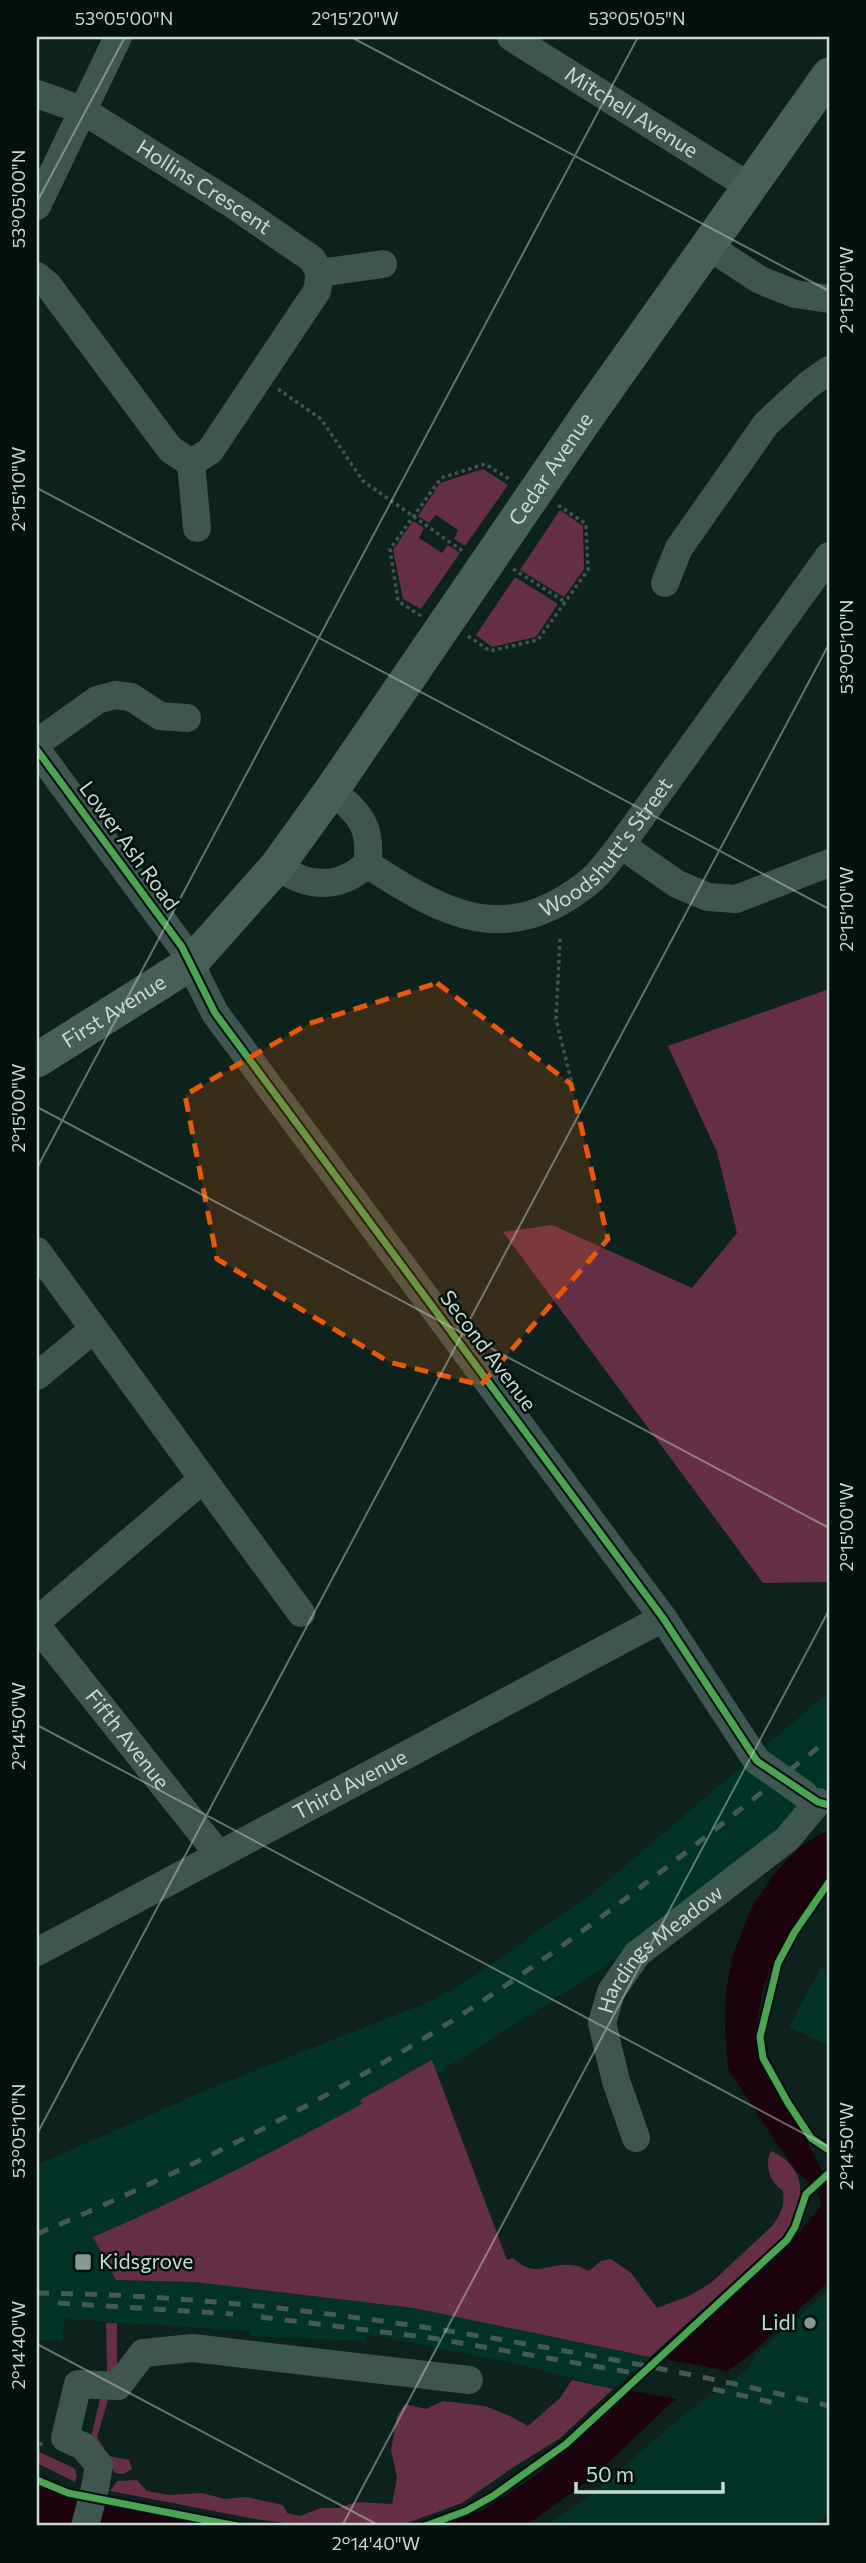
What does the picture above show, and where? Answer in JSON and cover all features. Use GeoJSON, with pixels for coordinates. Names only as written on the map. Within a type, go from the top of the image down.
{"type":"FeatureCollection","features":[{"type":"Feature","properties":{"kind":"main road","name":"Cedar Avenue"},"geometry":{"type":"LineString","coordinates":[[191,963],[277,866],[331,791],[550,470],[829,75]]}},
{"type":"Feature","properties":{"kind":"main road","name":"First Avenue"},"geometry":{"type":"LineString","coordinates":[[37,1060],[191,963]]}},
{"type":"Feature","properties":{"kind":"street"},"geometry":{"type":"LineString","coordinates":[[37,206],[118,37]]}},
{"type":"Feature","properties":{"kind":"street","name":"Mitchell Avenue"},"geometry":{"type":"LineString","coordinates":[[511,37],[542,45],[750,187]]}},
{"type":"Feature","properties":{"kind":"street","name":"Hollins Crescent"},"geometry":{"type":"LineString","coordinates":[[37,94],[82,110],[235,206],[312,260],[320,273]]}},
{"type":"Feature","properties":{"kind":"street"},"geometry":{"type":"LineString","coordinates":[[708,246],[760,280],[795,294],[829,299]]}},
{"type":"Feature","properties":{"kind":"street"},"geometry":{"type":"LineString","coordinates":[[191,463],[210,451],[317,291],[320,273],[383,264]]}},
{"type":"Feature","properties":{"kind":"street"},"geometry":{"type":"LineString","coordinates":[[37,276],[48,285],[170,449],[191,463]]}},
{"type":"Feature","properties":{"kind":"street"},"geometry":{"type":"LineString","coordinates":[[665,583],[679,548],[766,424],[808,385],[829,370]]}},
{"type":"Feature","properties":{"kind":"street"},"geometry":{"type":"LineString","coordinates":[[191,463],[197,528]]}},
{"type":"Feature","properties":{"kind":"street","name":"Woodshutt's Street"},"geometry":{"type":"LineString","coordinates":[[367,864],[419,898],[456,913],[491,920],[519,918],[552,908],[591,881],[621,845],[829,556]]}},
{"type":"Feature","properties":{"kind":"street"},"geometry":{"type":"LineString","coordinates":[[37,743],[97,700],[115,695],[131,697],[160,716],[187,718]]}},
{"type":"Feature","properties":{"kind":"street","name":"Lower Ash Road"},"geometry":{"type":"LineString","coordinates":[[37,750],[191,963]]}},
{"type":"Feature","properties":{"kind":"street"},"geometry":{"type":"LineString","coordinates":[[277,866],[305,882],[336,883],[353,877],[367,864],[370,848],[365,827],[357,812],[331,791]]}},
{"type":"Feature","properties":{"kind":"street"},"geometry":{"type":"LineString","coordinates":[[621,845],[677,884],[708,897],[736,899],[829,863]]}},
{"type":"Feature","properties":{"kind":"street","name":"Second Avenue"},"geometry":{"type":"LineString","coordinates":[[191,963],[215,1013],[663,1618],[757,1761],[817,1800]]}},
{"type":"Feature","properties":{"kind":"street"},"geometry":{"type":"LineString","coordinates":[[37,1251],[300,1613]]}},
{"type":"Feature","properties":{"kind":"street"},"geometry":{"type":"LineString","coordinates":[[37,1376],[94,1329]]}},
{"type":"Feature","properties":{"kind":"street"},"geometry":{"type":"LineString","coordinates":[[37,1621],[203,1479]]}},
{"type":"Feature","properties":{"kind":"street","name":"Third Avenue"},"geometry":{"type":"LineString","coordinates":[[37,1952],[663,1618]]}},
{"type":"Feature","properties":{"kind":"street","name":"Fifth Avenue"},"geometry":{"type":"LineString","coordinates":[[37,1626],[219,1855]]}},
{"type":"Feature","properties":{"kind":"street","name":"Hardings Meadow"},"geometry":{"type":"LineString","coordinates":[[636,2138],[616,2081],[602,2023],[611,1992],[637,1954],[787,1839],[817,1800]]}},
{"type":"Feature","properties":{"kind":"street"},"geometry":{"type":"LineString","coordinates":[[85,2526],[99,2465],[83,2446],[65,2438],[78,2384],[118,2386],[143,2353],[193,2348],[468,2380]]}},
{"type":"Feature","properties":{"kind":"path"},"geometry":{"type":"LineString","coordinates":[[259,376],[321,419],[363,481],[469,555]]}},
{"type":"Feature","properties":{"kind":"path"},"geometry":{"type":"LineString","coordinates":[[424,618],[398,601],[390,549],[413,516],[441,478],[485,464],[519,485]]}},
{"type":"Feature","properties":{"kind":"path"},"geometry":{"type":"LineString","coordinates":[[463,633],[490,651],[538,640],[588,569],[586,524],[554,502]]}},
{"type":"Feature","properties":{"kind":"path"},"geometry":{"type":"LineString","coordinates":[[509,566],[565,602]]}},
{"type":"Feature","properties":{"kind":"path"},"geometry":{"type":"LineString","coordinates":[[559,939],[556,1019],[572,1084]]}},
{"type":"Feature","properties":{"kind":"path"},"geometry":{"type":"LineString","coordinates":[[829,1882],[794,1933],[778,1963],[760,2037],[763,2059],[777,2085],[811,2137],[829,2150]]}},
{"type":"Feature","properties":{"kind":"path"},"geometry":{"type":"LineString","coordinates":[[425,2526],[466,2511],[493,2497],[566,2444],[787,2240],[795,2227],[806,2194],[829,2173]]}},
{"type":"Feature","properties":{"kind":"path"},"geometry":{"type":"LineString","coordinates":[[37,2480],[237,2526]]}},
{"type":"Feature","properties":{"kind":"highlighted area"},"geometry":{"type":"Polygon","coordinates":[[[437,983],[571,1084],[608,1239],[481,1385],[389,1362],[217,1259],[185,1095],[308,1024],[437,983]]]}},
{"type":"Feature","properties":{"kind":"shaded area"},"geometry":{"type":"Polygon","coordinates":[[[483,469],[508,485],[465,546],[454,539],[458,530],[436,515],[429,523],[418,516],[440,483],[483,469]]]}},
{"type":"Feature","properties":{"kind":"shaded area"},"geometry":{"type":"Polygon","coordinates":[[[560,510],[583,526],[584,569],[564,597],[520,570],[560,510]]]}},
{"type":"Feature","properties":{"kind":"shaded area"},"geometry":{"type":"Polygon","coordinates":[[[413,521],[424,528],[419,538],[442,553],[448,545],[460,553],[421,609],[403,599],[393,550],[413,521]]]}},
{"type":"Feature","properties":{"kind":"shaded area"},"geometry":{"type":"Polygon","coordinates":[[[515,577],[558,604],[536,637],[492,647],[476,635],[515,577]]]}},
{"type":"Feature","properties":{"kind":"shaded area"},"geometry":{"type":"Polygon","coordinates":[[[829,989],[829,1582],[763,1583],[503,1232],[552,1225],[692,1288],[737,1233],[717,1152],[668,1046],[829,989]]]}},
{"type":"Feature","properties":{"kind":"shaded area"},"geometry":{"type":"Polygon","coordinates":[[[829,1692],[829,1796],[798,1804],[774,1834],[745,1860],[597,1972],[438,2073],[332,2136],[473,2319],[650,2357],[613,2389],[518,2364],[366,2334],[365,2341],[250,2336],[250,2331],[64,2319],[63,2341],[37,2340],[37,2165],[202,2092],[436,1999],[479,1973],[598,1889],[829,1692]]]}},
{"type":"Feature","properties":{"kind":"shaded area"},"geometry":{"type":"Polygon","coordinates":[[[829,1832],[829,1872],[784,1939],[763,1987],[757,2023],[758,2056],[767,2078],[804,2135],[821,2169],[829,2177],[829,2281],[752,2353],[725,2373],[672,2402],[592,2478],[525,2526],[437,2526],[485,2509],[535,2476],[616,2406],[672,2351],[782,2253],[821,2206],[817,2191],[796,2172],[728,2069],[725,2029],[726,1990],[733,1955],[752,1907],[774,1874],[801,1846],[822,1833],[829,1832]]]}},
{"type":"Feature","properties":{"kind":"shaded area"},"geometry":{"type":"Polygon","coordinates":[[[821,1967],[829,1972],[829,2046],[789,2027],[821,1967]]]}},
{"type":"Feature","properties":{"kind":"shaded area"},"geometry":{"type":"Polygon","coordinates":[[[432,2060],[507,2260],[513,2258],[535,2269],[572,2265],[589,2271],[601,2261],[611,2259],[631,2273],[657,2308],[689,2296],[711,2283],[778,2218],[783,2206],[783,2191],[770,2173],[768,2162],[771,2151],[792,2166],[798,2176],[800,2197],[793,2221],[787,2233],[650,2357],[414,2308],[195,2282],[116,2280],[93,2237],[296,2139],[362,2104],[360,2100],[432,2060]]]}},
{"type":"Feature","properties":{"kind":"shaded area"},"geometry":{"type":"Polygon","coordinates":[[[829,2290],[829,2516],[810,2526],[546,2526],[581,2503],[687,2412],[750,2367],[754,2356],[829,2290]]]}},
{"type":"Feature","properties":{"kind":"shaded area"},"geometry":{"type":"Polygon","coordinates":[[[106,2323],[117,2323],[117,2370],[97,2437],[109,2456],[129,2460],[132,2469],[123,2474],[115,2473],[91,2437],[107,2370],[106,2323]]]}},
{"type":"Feature","properties":{"kind":"shaded area"},"geometry":{"type":"Polygon","coordinates":[[[572,2380],[613,2389],[559,2439],[462,2503],[399,2526],[308,2526],[255,2519],[110,2491],[117,2481],[137,2480],[147,2491],[169,2495],[202,2493],[225,2499],[246,2497],[283,2505],[287,2513],[300,2516],[321,2508],[338,2508],[357,2502],[392,2504],[397,2477],[391,2450],[397,2416],[405,2404],[426,2409],[443,2401],[485,2406],[528,2426],[560,2398],[572,2380]]]}},
{"type":"Feature","properties":{"kind":"shaded area"},"geometry":{"type":"Polygon","coordinates":[[[37,2451],[74,2468],[77,2475],[75,2482],[37,2463],[37,2451]]]}},
{"type":"Feature","properties":{"kind":"shaded area"},"geometry":{"type":"Polygon","coordinates":[[[37,2483],[76,2499],[212,2526],[37,2526],[37,2483]]]}},
{"type":"Feature","properties":{"kind":"pier"},"geometry":{"type":"Polygon","coordinates":[[[827,2170],[829,2180],[815,2195],[808,2186],[827,2170]]]}},
{"type":"Feature","properties":{"kind":"pier"},"geometry":{"type":"Polygon","coordinates":[[[660,2358],[732,2372],[684,2400],[627,2390],[660,2358]]]}},
{"type":"Feature","properties":{"kind":"railway"},"geometry":{"type":"LineString","coordinates":[[37,2234],[194,2163],[297,2111],[447,2024],[594,1922],[829,1739]]}},
{"type":"Feature","properties":{"kind":"railway"},"geometry":{"type":"LineString","coordinates":[[37,2293],[164,2298],[354,2317],[651,2367],[829,2406]]}},
{"type":"Feature","properties":{"kind":"railway"},"geometry":{"type":"LineString","coordinates":[[58,2303],[233,2314]]}},
{"type":"Feature","properties":{"kind":"railway"},"geometry":{"type":"LineString","coordinates":[[261,2317],[432,2338],[634,2373]]}},
{"type":"Feature","properties":{"kind":"railway"},"geometry":{"type":"LineString","coordinates":[[713,2389],[775,2403]]}},
{"type":"Feature","properties":{"kind":"cycle path"},"geometry":{"type":"LineString","coordinates":[[37,750],[182,947],[215,1013],[663,1618],[757,1761],[818,1802],[829,1805]]}},
{"type":"Feature","properties":{"kind":"cycle path"},"geometry":{"type":"LineString","coordinates":[[829,1882],[794,1933],[778,1963],[760,2037],[763,2058],[788,2103],[811,2138],[829,2150]]}},
{"type":"Feature","properties":{"kind":"cycle path"},"geometry":{"type":"LineString","coordinates":[[425,2526],[466,2511],[493,2496],[566,2444],[787,2240],[795,2227],[806,2194],[829,2173]]}},
{"type":"Feature","properties":{"kind":"cycle path"},"geometry":{"type":"LineString","coordinates":[[37,2480],[68,2493],[237,2526]]}},
{"type":"Feature","properties":{"kind":"place","name":"Kidsgrove"},"geometry":{"type":"Point","coordinates":[83,2262]}},
{"type":"Feature","properties":{"kind":"place","name":"Lidl"},"geometry":{"type":"Point","coordinates":[810,2323]}}]}
